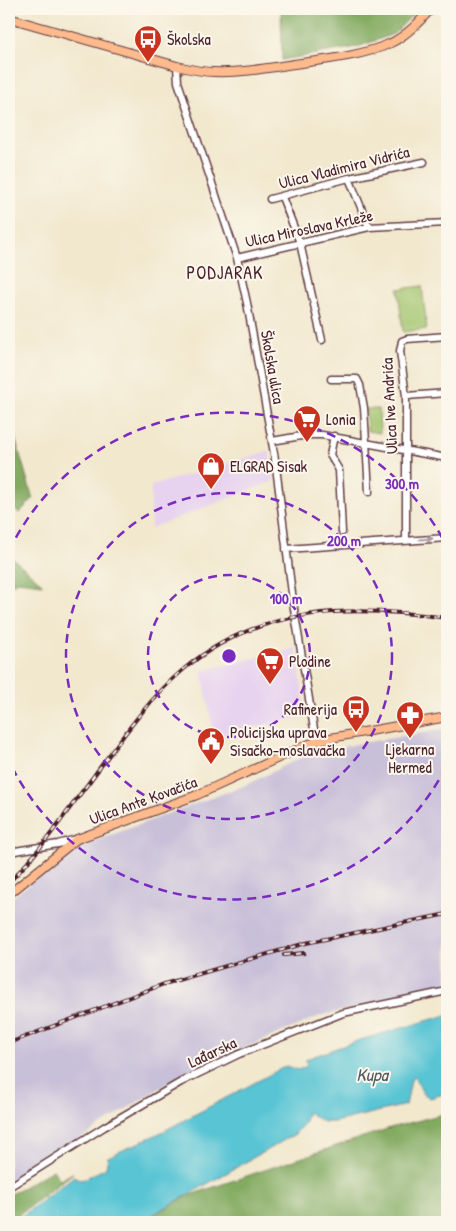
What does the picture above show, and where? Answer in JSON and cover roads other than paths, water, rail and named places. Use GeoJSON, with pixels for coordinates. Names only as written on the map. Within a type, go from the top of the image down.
{"type":"FeatureCollection","features":[{"type":"Feature","properties":{"kind":"main road"},"geometry":{"type":"LineString","coordinates":[[9,18],[177,66],[204,72],[229,72],[308,62],[366,51],[389,44],[415,26],[431,9]]}},
{"type":"Feature","properties":{"kind":"main road","name":"Ulica Ante Kovačića"},"geometry":{"type":"LineString","coordinates":[[9,894],[77,839],[197,795],[316,741],[447,717]]}},
{"type":"Feature","properties":{"kind":"street","name":"Školska ulica"},"geometry":{"type":"LineString","coordinates":[[177,66],[178,82],[237,258],[272,441],[286,549],[316,741]]}},
{"type":"Feature","properties":{"kind":"street","name":"Ulica Vladimira Vidrića"},"geometry":{"type":"LineString","coordinates":[[270,199],[349,178],[424,162]]}},
{"type":"Feature","properties":{"kind":"street"},"geometry":{"type":"LineString","coordinates":[[349,178],[369,227]]}},
{"type":"Feature","properties":{"kind":"street"},"geometry":{"type":"LineString","coordinates":[[282,197],[300,243],[322,340]]}},
{"type":"Feature","properties":{"kind":"street","name":"Ulica Miroslava Krleže"},"geometry":{"type":"LineString","coordinates":[[237,258],[369,227],[447,223]]}},
{"type":"Feature","properties":{"kind":"street","name":"Ulica Ive Andrića"},"geometry":{"type":"LineString","coordinates":[[406,540],[406,396],[400,351],[402,341],[414,338],[447,336]]}},
{"type":"Feature","properties":{"kind":"street"},"geometry":{"type":"LineString","coordinates":[[330,379],[357,379],[360,386],[364,408],[369,492]]}},
{"type":"Feature","properties":{"kind":"street"},"geometry":{"type":"LineString","coordinates":[[406,396],[447,393]]}},
{"type":"Feature","properties":{"kind":"street"},"geometry":{"type":"LineString","coordinates":[[272,441],[307,435],[334,436],[447,458]]}},
{"type":"Feature","properties":{"kind":"street"},"geometry":{"type":"LineString","coordinates":[[334,436],[330,455],[338,470],[342,532]]}},
{"type":"Feature","properties":{"kind":"street"},"geometry":{"type":"LineString","coordinates":[[286,549],[447,538]]}},
{"type":"Feature","properties":{"kind":"street"},"geometry":{"type":"LineString","coordinates":[[9,852],[77,839]]}},
{"type":"Feature","properties":{"kind":"street","name":"Lađarska"},"geometry":{"type":"LineString","coordinates":[[9,1187],[104,1127],[181,1082],[239,1054],[344,1012],[447,991]]}},
{"type":"Feature","properties":{"kind":"water","name":"Kupa"},"geometry":{"type":"Polygon","coordinates":[[[447,1015],[447,1093],[430,1098],[423,1093],[414,1076],[411,1080],[406,1105],[334,1122],[323,1122],[308,1112],[304,1123],[295,1134],[140,1222],[14,1222],[74,1176],[82,1180],[106,1168],[108,1157],[164,1131],[286,1066],[298,1070],[307,1066],[306,1059],[357,1041],[447,1015]]]}},
{"type":"Feature","properties":{"kind":"railway"},"geometry":{"type":"LineString","coordinates":[[9,882],[59,823],[121,739],[157,695],[184,669],[214,648],[244,632],[276,621],[309,615],[377,611],[447,618]]}},
{"type":"Feature","properties":{"kind":"railway"},"geometry":{"type":"LineString","coordinates":[[9,1043],[164,984],[306,943],[447,914]]}},
{"type":"Feature","properties":{"kind":"railway"},"geometry":{"type":"LineString","coordinates":[[284,955],[304,953]]}},
{"type":"Feature","properties":{"kind":"place","name":"Školska"},"geometry":{"type":"Point","coordinates":[148,63]}},
{"type":"Feature","properties":{"kind":"place","name":"Lonia"},"geometry":{"type":"Point","coordinates":[307,443]}},
{"type":"Feature","properties":{"kind":"place","name":"ELGRAD Sisak"},"geometry":{"type":"Point","coordinates":[211,490]}},
{"type":"Feature","properties":{"kind":"place","name":"Plodine"},"geometry":{"type":"Point","coordinates":[270,685]}},
{"type":"Feature","properties":{"kind":"place","name":"Rafinerija"},"geometry":{"type":"Point","coordinates":[356,733]}},
{"type":"Feature","properties":{"kind":"place","name":"Ljekarna Hermed"},"geometry":{"type":"Point","coordinates":[410,739]}},
{"type":"Feature","properties":{"kind":"place","name":"Policijska uprava Sisačko-moslavačka"},"geometry":{"type":"Point","coordinates":[211,765]}},
{"type":"Feature","properties":{"kind":"district","name":"PODJARAK"},"geometry":{"type":"Point","coordinates":[225,273]}}]}
